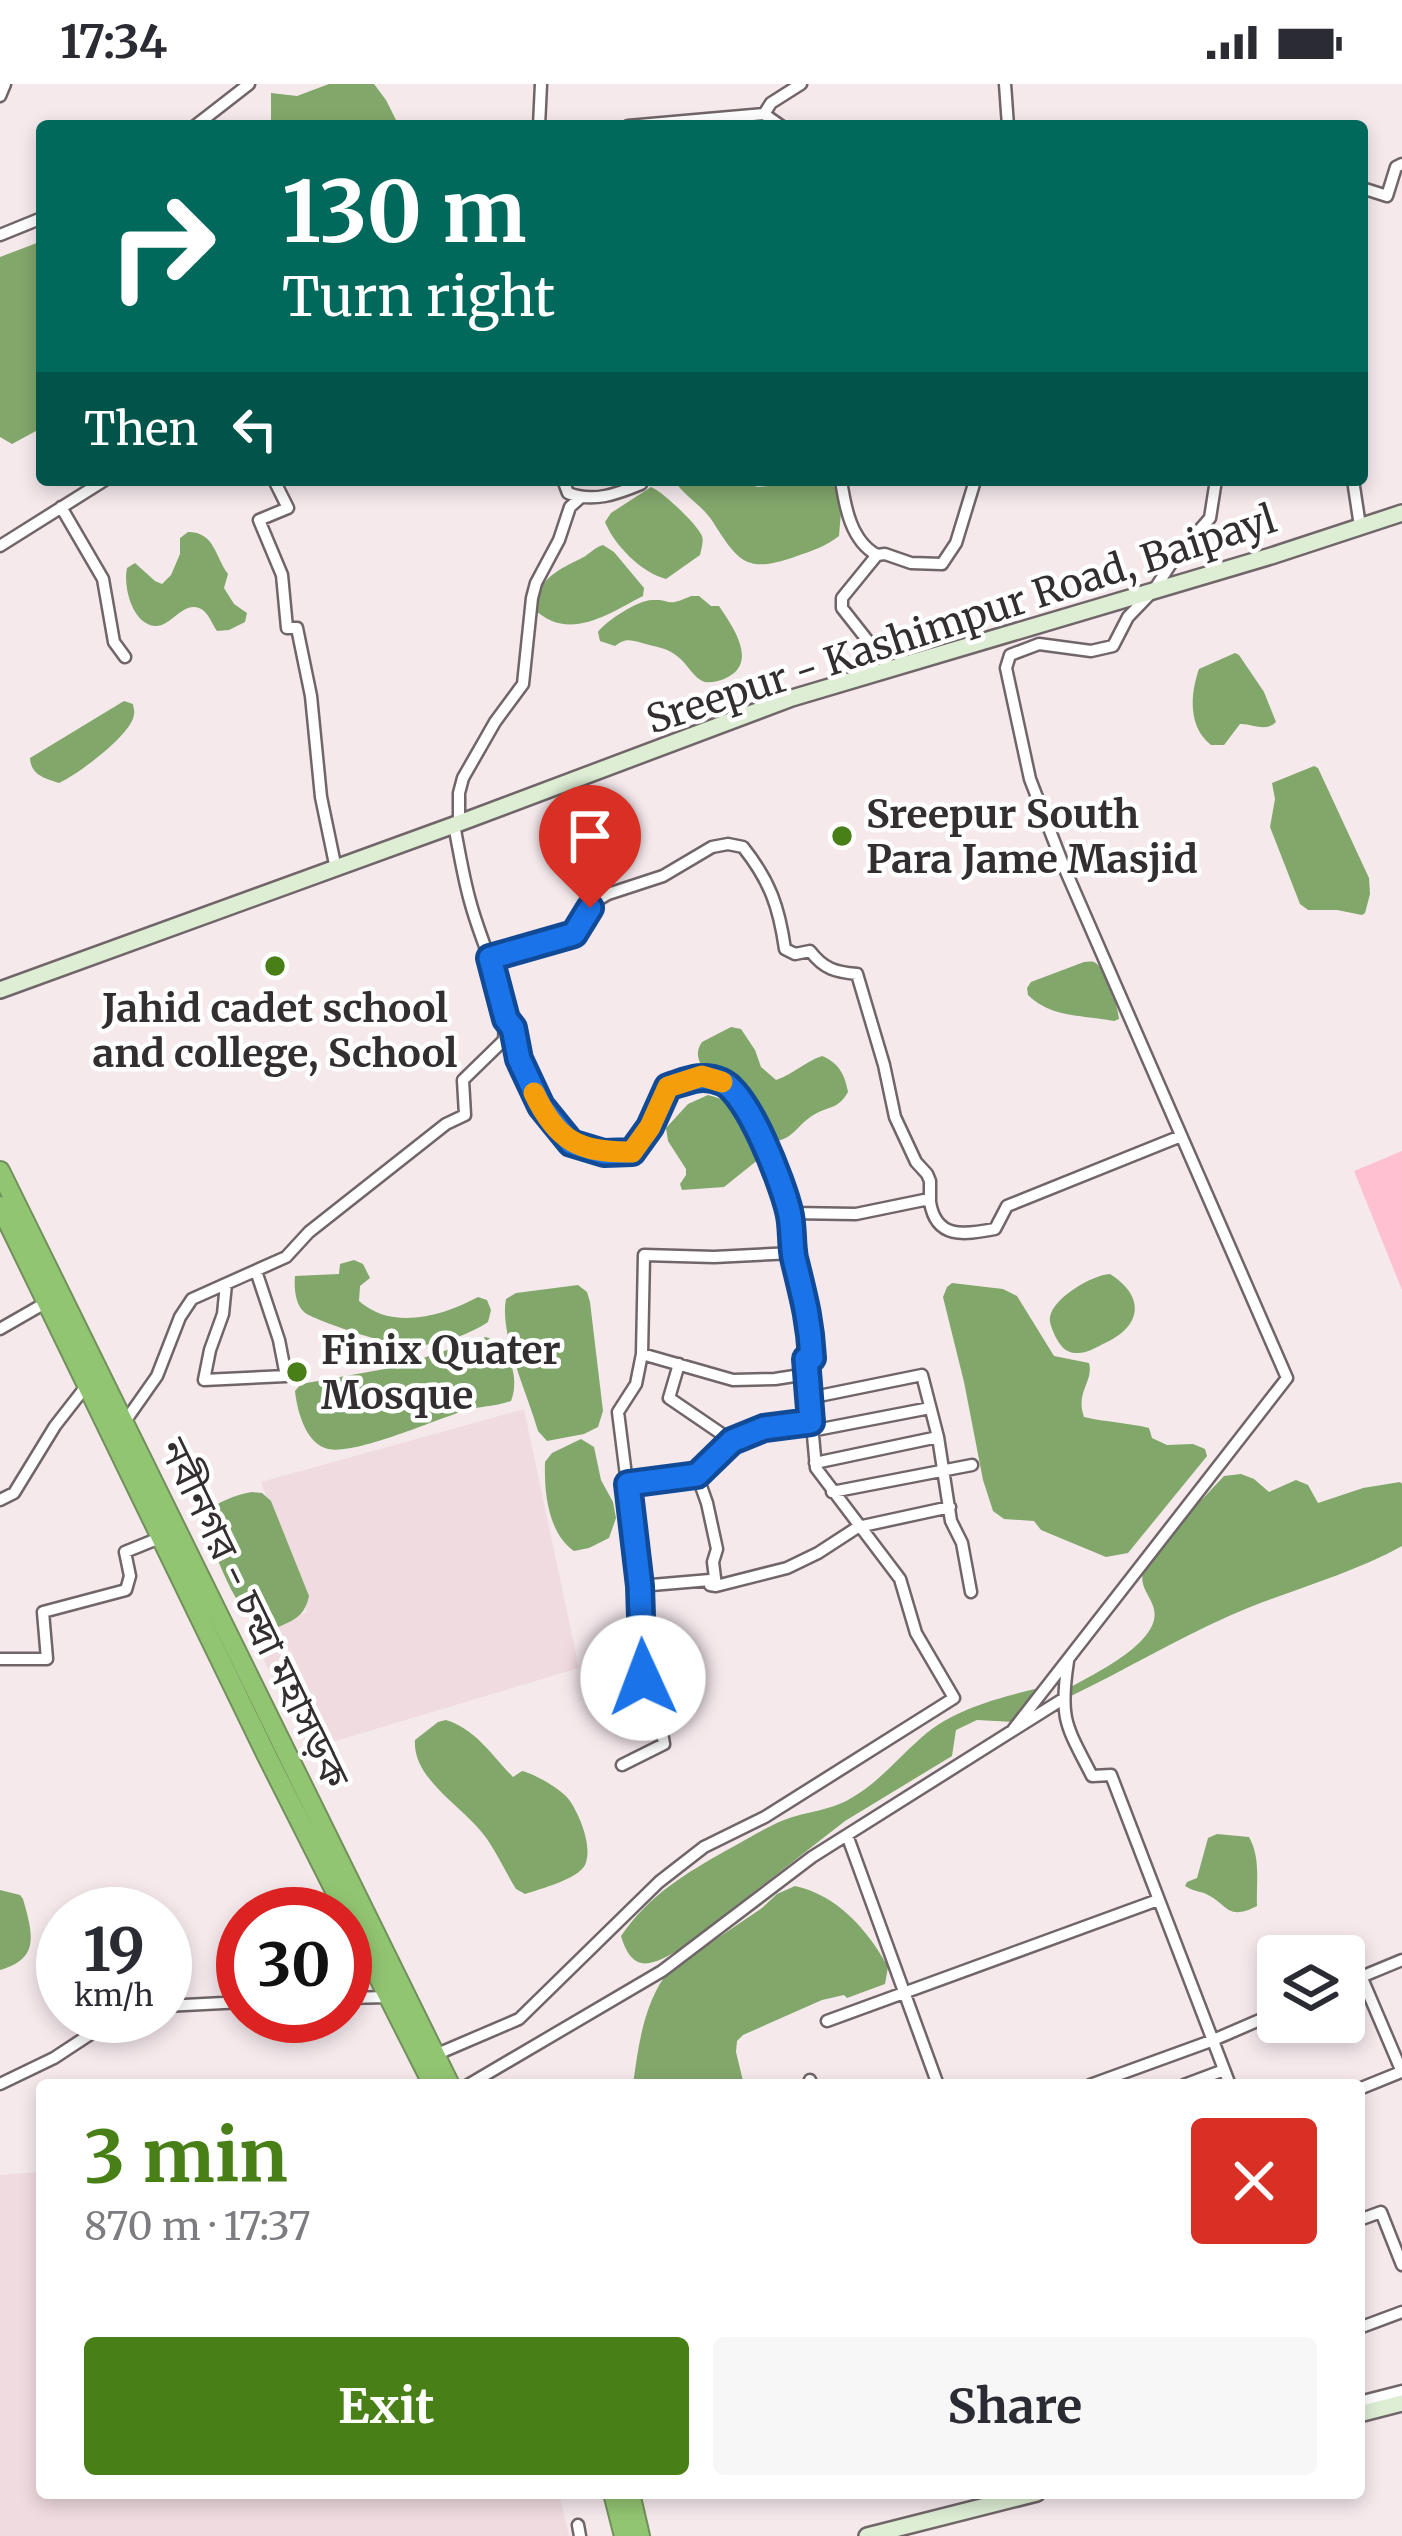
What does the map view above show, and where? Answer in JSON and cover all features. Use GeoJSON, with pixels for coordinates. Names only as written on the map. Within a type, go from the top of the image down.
{"type":"FeatureCollection","features":[{"type":"Feature","properties":{"kind":"highway","name":"নবীনগর - চন্দ্রা মহাসড়ক"},"geometry":{"type":"LineString","coordinates":[[0,1171],[447,2079]]}},
{"type":"Feature","properties":{"kind":"highway","name":"নবীনগর - চন্দ্রা মহাসড়ক"},"geometry":{"type":"LineString","coordinates":[[0,1206],[267,1756],[431,2079]]}},
{"type":"Feature","properties":{"kind":"highway"},"geometry":{"type":"LineString","coordinates":[[615,2499],[624,2536]]}},
{"type":"Feature","properties":{"kind":"highway"},"geometry":{"type":"LineString","coordinates":[[631,2499],[640,2536]]}},
{"type":"Feature","properties":{"kind":"street"},"geometry":{"type":"LineString","coordinates":[[0,96],[4,84]]}},
{"type":"Feature","properties":{"kind":"street"},"geometry":{"type":"LineString","coordinates":[[203,120],[250,84]]}},
{"type":"Feature","properties":{"kind":"street"},"geometry":{"type":"LineString","coordinates":[[539,120],[541,84]]}},
{"type":"Feature","properties":{"kind":"street"},"geometry":{"type":"LineString","coordinates":[[700,120],[764,114],[771,103],[800,84]]}},
{"type":"Feature","properties":{"kind":"street"},"geometry":{"type":"LineString","coordinates":[[1005,84],[1008,120]]}},
{"type":"Feature","properties":{"kind":"street"},"geometry":{"type":"LineString","coordinates":[[764,114],[772,120]]}},
{"type":"Feature","properties":{"kind":"street"},"geometry":{"type":"LineString","coordinates":[[1368,190],[1388,196],[1396,167],[1402,164]]}},
{"type":"Feature","properties":{"kind":"street"},"geometry":{"type":"LineString","coordinates":[[0,238],[36,224]]}},
{"type":"Feature","properties":{"kind":"street"},"geometry":{"type":"LineString","coordinates":[[0,546],[95,486]]}},
{"type":"Feature","properties":{"kind":"street"},"geometry":{"type":"LineString","coordinates":[[277,486],[288,508],[259,520],[281,575],[287,628],[297,628],[335,869]]}},
{"type":"Feature","properties":{"kind":"street"},"geometry":{"type":"LineString","coordinates":[[565,486],[568,493],[580,498],[613,496],[636,486]]}},
{"type":"Feature","properties":{"kind":"street"},"geometry":{"type":"LineString","coordinates":[[842,486],[846,513],[870,554],[941,564],[956,543],[973,486]]}},
{"type":"Feature","properties":{"kind":"street"},"geometry":{"type":"LineString","coordinates":[[1012,1731],[1287,1378],[1064,867],[1030,779],[1006,668],[1010,655],[1040,644],[1091,650],[1113,646],[1128,616],[1210,518],[1215,486]]}},
{"type":"Feature","properties":{"kind":"street"},"geometry":{"type":"LineString","coordinates":[[1354,486],[1360,526]]}},
{"type":"Feature","properties":{"kind":"street"},"geometry":{"type":"LineString","coordinates":[[124,1423],[157,1376],[191,1299],[286,1257],[344,1203],[464,1115],[463,1080],[504,1040],[506,1019],[470,904],[456,824],[459,793],[494,722],[523,684],[536,583],[570,507],[580,498]]}},
{"type":"Feature","properties":{"kind":"street"},"geometry":{"type":"LineString","coordinates":[[61,507],[104,578],[114,642],[125,657]]}},
{"type":"Feature","properties":{"kind":"street","name":"Sreepur - Kashimpur Road, Baipayl"},"geometry":{"type":"LineString","coordinates":[[0,990],[742,715],[1402,513]]}},
{"type":"Feature","properties":{"kind":"street"},"geometry":{"type":"LineString","coordinates":[[877,555],[842,598],[842,608],[890,669]]}},
{"type":"Feature","properties":{"kind":"street"},"geometry":{"type":"LineString","coordinates":[[490,958],[574,934],[590,908],[608,894],[663,876],[712,847],[743,847],[771,887],[785,950],[810,951],[832,972],[857,974],[895,1118],[930,1181],[933,1219],[946,1231],[994,1229],[1007,1206],[1181,1136]]}},
{"type":"Feature","properties":{"kind":"street"},"geometry":{"type":"LineString","coordinates":[[434,2055],[519,2019],[659,1882],[704,1846],[765,1817],[954,1698],[916,1633],[900,1579],[816,1468],[806,1359],[812,1358],[806,1296],[793,1252],[790,1213],[750,1113],[727,1083],[702,1076],[668,1087],[650,1127],[632,1152],[604,1153],[571,1143],[541,1106],[506,1019]]}},
{"type":"Feature","properties":{"kind":"street"},"geometry":{"type":"LineString","coordinates":[[790,1213],[856,1214],[930,1202]]}},
{"type":"Feature","properties":{"kind":"street"},"geometry":{"type":"LineString","coordinates":[[622,1765],[664,1744],[660,1720],[644,1693],[640,1586],[618,1412],[636,1384],[642,1354],[644,1255],[793,1252]]}},
{"type":"Feature","properties":{"kind":"street"},"geometry":{"type":"LineString","coordinates":[[226,1284],[223,1314],[204,1380],[286,1376],[256,1271]]}},
{"type":"Feature","properties":{"kind":"street"},"geometry":{"type":"LineString","coordinates":[[0,1329],[47,1302]]}},
{"type":"Feature","properties":{"kind":"street"},"geometry":{"type":"LineString","coordinates":[[642,1354],[733,1380],[807,1374]]}},
{"type":"Feature","properties":{"kind":"street"},"geometry":{"type":"LineString","coordinates":[[679,1364],[669,1398],[732,1441]]}},
{"type":"Feature","properties":{"kind":"street"},"geometry":{"type":"LineString","coordinates":[[809,1398],[922,1375],[938,1437],[951,1521],[962,1543],[971,1592]]}},
{"type":"Feature","properties":{"kind":"street"},"geometry":{"type":"LineString","coordinates":[[0,1500],[14,1493],[87,1384]]}},
{"type":"Feature","properties":{"kind":"street"},"geometry":{"type":"LineString","coordinates":[[628,1484],[697,1475],[732,1441],[764,1428],[811,1426],[930,1408]]}},
{"type":"Feature","properties":{"kind":"street"},"geometry":{"type":"LineString","coordinates":[[815,1463],[938,1437]]}},
{"type":"Feature","properties":{"kind":"street"},"geometry":{"type":"LineString","coordinates":[[832,1492],[971,1465]]}},
{"type":"Feature","properties":{"kind":"street"},"geometry":{"type":"LineString","coordinates":[[697,1475],[717,1549],[713,1562],[716,1586]]}},
{"type":"Feature","properties":{"kind":"street"},"geometry":{"type":"LineString","coordinates":[[640,1586],[710,1580],[716,1586],[787,1568],[858,1527],[950,1508]]}},
{"type":"Feature","properties":{"kind":"street"},"geometry":{"type":"LineString","coordinates":[[0,1659],[46,1659],[43,1612],[126,1590],[130,1576],[124,1552],[162,1537]]}},
{"type":"Feature","properties":{"kind":"street"},"geometry":{"type":"LineString","coordinates":[[1069,1658],[1065,1722],[1092,1776],[1111,1775],[1228,2079]]}},
{"type":"Feature","properties":{"kind":"street"},"geometry":{"type":"LineString","coordinates":[[478,2079],[662,1971],[812,1857],[1063,1699]]}},
{"type":"Feature","properties":{"kind":"street"},"geometry":{"type":"LineString","coordinates":[[847,1835],[936,2079]]}},
{"type":"Feature","properties":{"kind":"street"},"geometry":{"type":"LineString","coordinates":[[827,2021],[1158,1900]]}},
{"type":"Feature","properties":{"kind":"street"},"geometry":{"type":"LineString","coordinates":[[1365,1974],[1402,1960]]}},
{"type":"Feature","properties":{"kind":"street"},"geometry":{"type":"LineString","coordinates":[[1365,1985],[1402,2072],[1365,2087]]}},
{"type":"Feature","properties":{"kind":"street"},"geometry":{"type":"LineString","coordinates":[[372,1997],[388,1997]]}},
{"type":"Feature","properties":{"kind":"street"},"geometry":{"type":"LineString","coordinates":[[1106,2079],[1257,2021]]}},
{"type":"Feature","properties":{"kind":"street"},"geometry":{"type":"LineString","coordinates":[[0,2084],[77,2043]]}},
{"type":"Feature","properties":{"kind":"street"},"geometry":{"type":"LineString","coordinates":[[1200,2079],[1224,2070]]}},
{"type":"Feature","properties":{"kind":"street"},"geometry":{"type":"LineString","coordinates":[[1365,2218],[1381,2212],[1402,2265]]}},
{"type":"Feature","properties":{"kind":"street"},"geometry":{"type":"LineString","coordinates":[[1365,2326],[1402,2312]]}},
{"type":"Feature","properties":{"kind":"street"},"geometry":{"type":"LineString","coordinates":[[1365,2400],[1402,2391]]}},
{"type":"Feature","properties":{"kind":"street"},"geometry":{"type":"LineString","coordinates":[[1365,2413],[1402,2404]]}},
{"type":"Feature","properties":{"kind":"street"},"geometry":{"type":"LineString","coordinates":[[867,2536],[1013,2499]]}},
{"type":"Feature","properties":{"kind":"shaded area"},"geometry":{"type":"Polygon","coordinates":[[[329,84],[374,84],[396,120],[271,120],[271,93],[297,96],[329,84]]]}},
{"type":"Feature","properties":{"kind":"shaded area"},"geometry":{"type":"Polygon","coordinates":[[[36,243],[36,431],[12,444],[0,437],[0,257],[36,243]]]}},
{"type":"Feature","properties":{"kind":"shaded area"},"geometry":{"type":"Polygon","coordinates":[[[679,486],[834,486],[841,512],[839,536],[780,561],[755,564],[738,556],[709,516],[679,486]]]}},
{"type":"Feature","properties":{"kind":"shaded area"},"geometry":{"type":"Polygon","coordinates":[[[651,487],[679,508],[703,538],[700,555],[666,579],[630,557],[605,522],[651,487]]]}},
{"type":"Feature","properties":{"kind":"shaded area"},"geometry":{"type":"Polygon","coordinates":[[[188,532],[204,536],[213,547],[228,574],[224,588],[247,613],[245,622],[217,631],[205,612],[193,607],[155,626],[135,612],[126,584],[127,568],[135,563],[162,584],[180,554],[180,538],[188,532]]]}},
{"type":"Feature","properties":{"kind":"shaded area"},"geometry":{"type":"Polygon","coordinates":[[[603,545],[644,588],[643,596],[602,617],[574,624],[546,618],[533,608],[549,578],[603,545]]]}},
{"type":"Feature","properties":{"kind":"shaded area"},"geometry":{"type":"Polygon","coordinates":[[[691,596],[719,606],[736,634],[740,664],[724,679],[701,680],[677,656],[660,648],[600,641],[602,627],[631,607],[691,596]]]}},
{"type":"Feature","properties":{"kind":"shaded area"},"geometry":{"type":"Polygon","coordinates":[[[1235,653],[1264,692],[1276,722],[1263,727],[1240,724],[1224,745],[1211,745],[1195,720],[1196,679],[1199,669],[1235,653]]]}},
{"type":"Feature","properties":{"kind":"shaded area"},"geometry":{"type":"Polygon","coordinates":[[[124,701],[133,704],[131,722],[103,753],[59,783],[36,772],[30,758],[124,701]]]}},
{"type":"Feature","properties":{"kind":"shaded area"},"geometry":{"type":"Polygon","coordinates":[[[1314,766],[1369,878],[1370,894],[1362,915],[1308,910],[1300,904],[1270,827],[1275,799],[1272,783],[1314,766]]]}},
{"type":"Feature","properties":{"kind":"shaded area"},"geometry":{"type":"Polygon","coordinates":[[[1094,962],[1103,971],[1119,1019],[1057,1012],[1028,995],[1031,982],[1094,962]]]}},
{"type":"Feature","properties":{"kind":"shaded area"},"geometry":{"type":"Polygon","coordinates":[[[731,1027],[741,1029],[761,1067],[776,1080],[822,1056],[840,1070],[848,1092],[838,1104],[810,1117],[789,1136],[766,1141],[750,1107],[703,1069],[699,1059],[702,1042],[731,1027]]]}},
{"type":"Feature","properties":{"kind":"shaded area"},"geometry":{"type":"Polygon","coordinates":[[[708,1095],[746,1117],[759,1159],[724,1187],[682,1190],[686,1169],[668,1141],[666,1128],[688,1104],[708,1095]]]}},
{"type":"Feature","properties":{"kind":"shaded area"},"geometry":{"type":"Polygon","coordinates":[[[1402,1151],[1402,1290],[1354,1171],[1402,1151]]]}},
{"type":"Feature","properties":{"kind":"shaded area"},"geometry":{"type":"Polygon","coordinates":[[[354,1260],[363,1264],[370,1278],[360,1286],[359,1301],[372,1310],[387,1316],[418,1317],[478,1297],[487,1300],[491,1310],[488,1322],[448,1340],[405,1346],[304,1312],[297,1300],[295,1276],[339,1274],[340,1264],[354,1260]]]}},
{"type":"Feature","properties":{"kind":"shaded area"},"geometry":{"type":"Polygon","coordinates":[[[1110,1274],[1130,1292],[1135,1312],[1132,1321],[1116,1337],[1093,1349],[1066,1350],[1051,1327],[1053,1310],[1074,1289],[1110,1274]]]}},
{"type":"Feature","properties":{"kind":"shaded area"},"geometry":{"type":"Polygon","coordinates":[[[952,1283],[1003,1289],[1017,1296],[1054,1356],[1089,1363],[1084,1417],[1149,1428],[1152,1438],[1167,1445],[1193,1444],[1205,1449],[1207,1456],[1128,1553],[1106,1557],[1041,1530],[1034,1521],[1004,1519],[993,1511],[943,1297],[952,1283]]]}},
{"type":"Feature","properties":{"kind":"shaded area"},"geometry":{"type":"Polygon","coordinates":[[[578,1285],[590,1302],[603,1411],[598,1427],[547,1441],[538,1431],[510,1347],[506,1299],[516,1293],[578,1285]]]}},
{"type":"Feature","properties":{"kind":"shaded area"},"geometry":{"type":"Polygon","coordinates":[[[486,1337],[511,1364],[511,1401],[337,1450],[318,1444],[303,1424],[295,1391],[301,1384],[396,1367],[486,1337]]]}},
{"type":"Feature","properties":{"kind":"shaded area"},"geometry":{"type":"Polygon","coordinates":[[[524,1409],[579,1668],[309,1749],[251,1635],[307,1612],[261,1482],[524,1409]]]}},
{"type":"Feature","properties":{"kind":"shaded area"},"geometry":{"type":"Polygon","coordinates":[[[581,1439],[594,1447],[616,1518],[609,1538],[574,1551],[553,1523],[545,1462],[552,1453],[581,1439]]]}},
{"type":"Feature","properties":{"kind":"shaded area"},"geometry":{"type":"Polygon","coordinates":[[[1241,1474],[1269,1492],[1296,1480],[1308,1485],[1318,1503],[1400,1482],[1402,1546],[1229,1616],[1071,1696],[1071,1687],[1126,1654],[1149,1631],[1153,1606],[1142,1580],[1144,1570],[1224,1476],[1241,1474]]]}},
{"type":"Feature","properties":{"kind":"shaded area"},"geometry":{"type":"Polygon","coordinates":[[[252,1492],[271,1501],[309,1596],[298,1616],[271,1629],[257,1625],[237,1601],[205,1524],[205,1512],[252,1492]]]}},
{"type":"Feature","properties":{"kind":"shaded area"},"geometry":{"type":"Polygon","coordinates":[[[1039,1688],[1014,1722],[977,1720],[956,1730],[952,1756],[845,1821],[682,1948],[646,1963],[638,1962],[626,1949],[621,1936],[632,1921],[669,1886],[697,1868],[777,1823],[853,1797],[948,1719],[1039,1688]]]}},
{"type":"Feature","properties":{"kind":"shaded area"},"geometry":{"type":"Polygon","coordinates":[[[446,1720],[475,1736],[513,1777],[528,1773],[566,1797],[586,1841],[587,1858],[581,1870],[525,1894],[516,1889],[487,1839],[431,1781],[416,1754],[415,1740],[446,1720]]]}},
{"type":"Feature","properties":{"kind":"shaded area"},"geometry":{"type":"Polygon","coordinates":[[[1217,1834],[1249,1837],[1257,1862],[1257,1906],[1233,1912],[1185,1886],[1197,1878],[1208,1838],[1217,1834]]]}},
{"type":"Feature","properties":{"kind":"shaded area"},"geometry":{"type":"Polygon","coordinates":[[[795,1886],[838,1906],[861,1927],[888,1967],[885,1984],[847,1998],[822,2000],[743,2035],[736,2052],[743,2079],[634,2079],[648,2010],[669,1971],[795,1886]]]}},
{"type":"Feature","properties":{"kind":"shaded area"},"geometry":{"type":"Polygon","coordinates":[[[0,1890],[23,1899],[31,1934],[22,1959],[0,1970],[0,1890]]]}},
{"type":"Feature","properties":{"kind":"shaded area"},"geometry":{"type":"Polygon","coordinates":[[[36,2172],[36,2499],[560,2499],[569,2536],[0,2536],[0,2175],[36,2172]]]}},
{"type":"Feature","properties":{"kind":"slow traffic"},"geometry":{"type":"LineString","coordinates":[[534,1093],[571,1143],[604,1153],[632,1152],[650,1127],[668,1087],[702,1076],[722,1082]]}},
{"type":"Feature","properties":{"kind":"place","name":"Sreepur South Para Jame Masjid"},"geometry":{"type":"Point","coordinates":[842,836]}},
{"type":"Feature","properties":{"kind":"place","name":"Jahid cadet school and college, School"},"geometry":{"type":"Point","coordinates":[275,966]}},
{"type":"Feature","properties":{"kind":"place","name":"Finix Quater Mosque"},"geometry":{"type":"Point","coordinates":[297,1372]}},
{"type":"Feature","properties":{"kind":"route"},"geometry":{"type":"LineString","coordinates":[[590,908],[574,934],[566,938],[490,958],[519,1059],[541,1106],[571,1143],[604,1153],[632,1152],[650,1127],[668,1087],[702,1076],[727,1083],[750,1113],[790,1213],[793,1252],[811,1334],[812,1358],[806,1359],[811,1422],[764,1428],[732,1441],[697,1475],[628,1484],[640,1586],[643,1678]]}}]}
